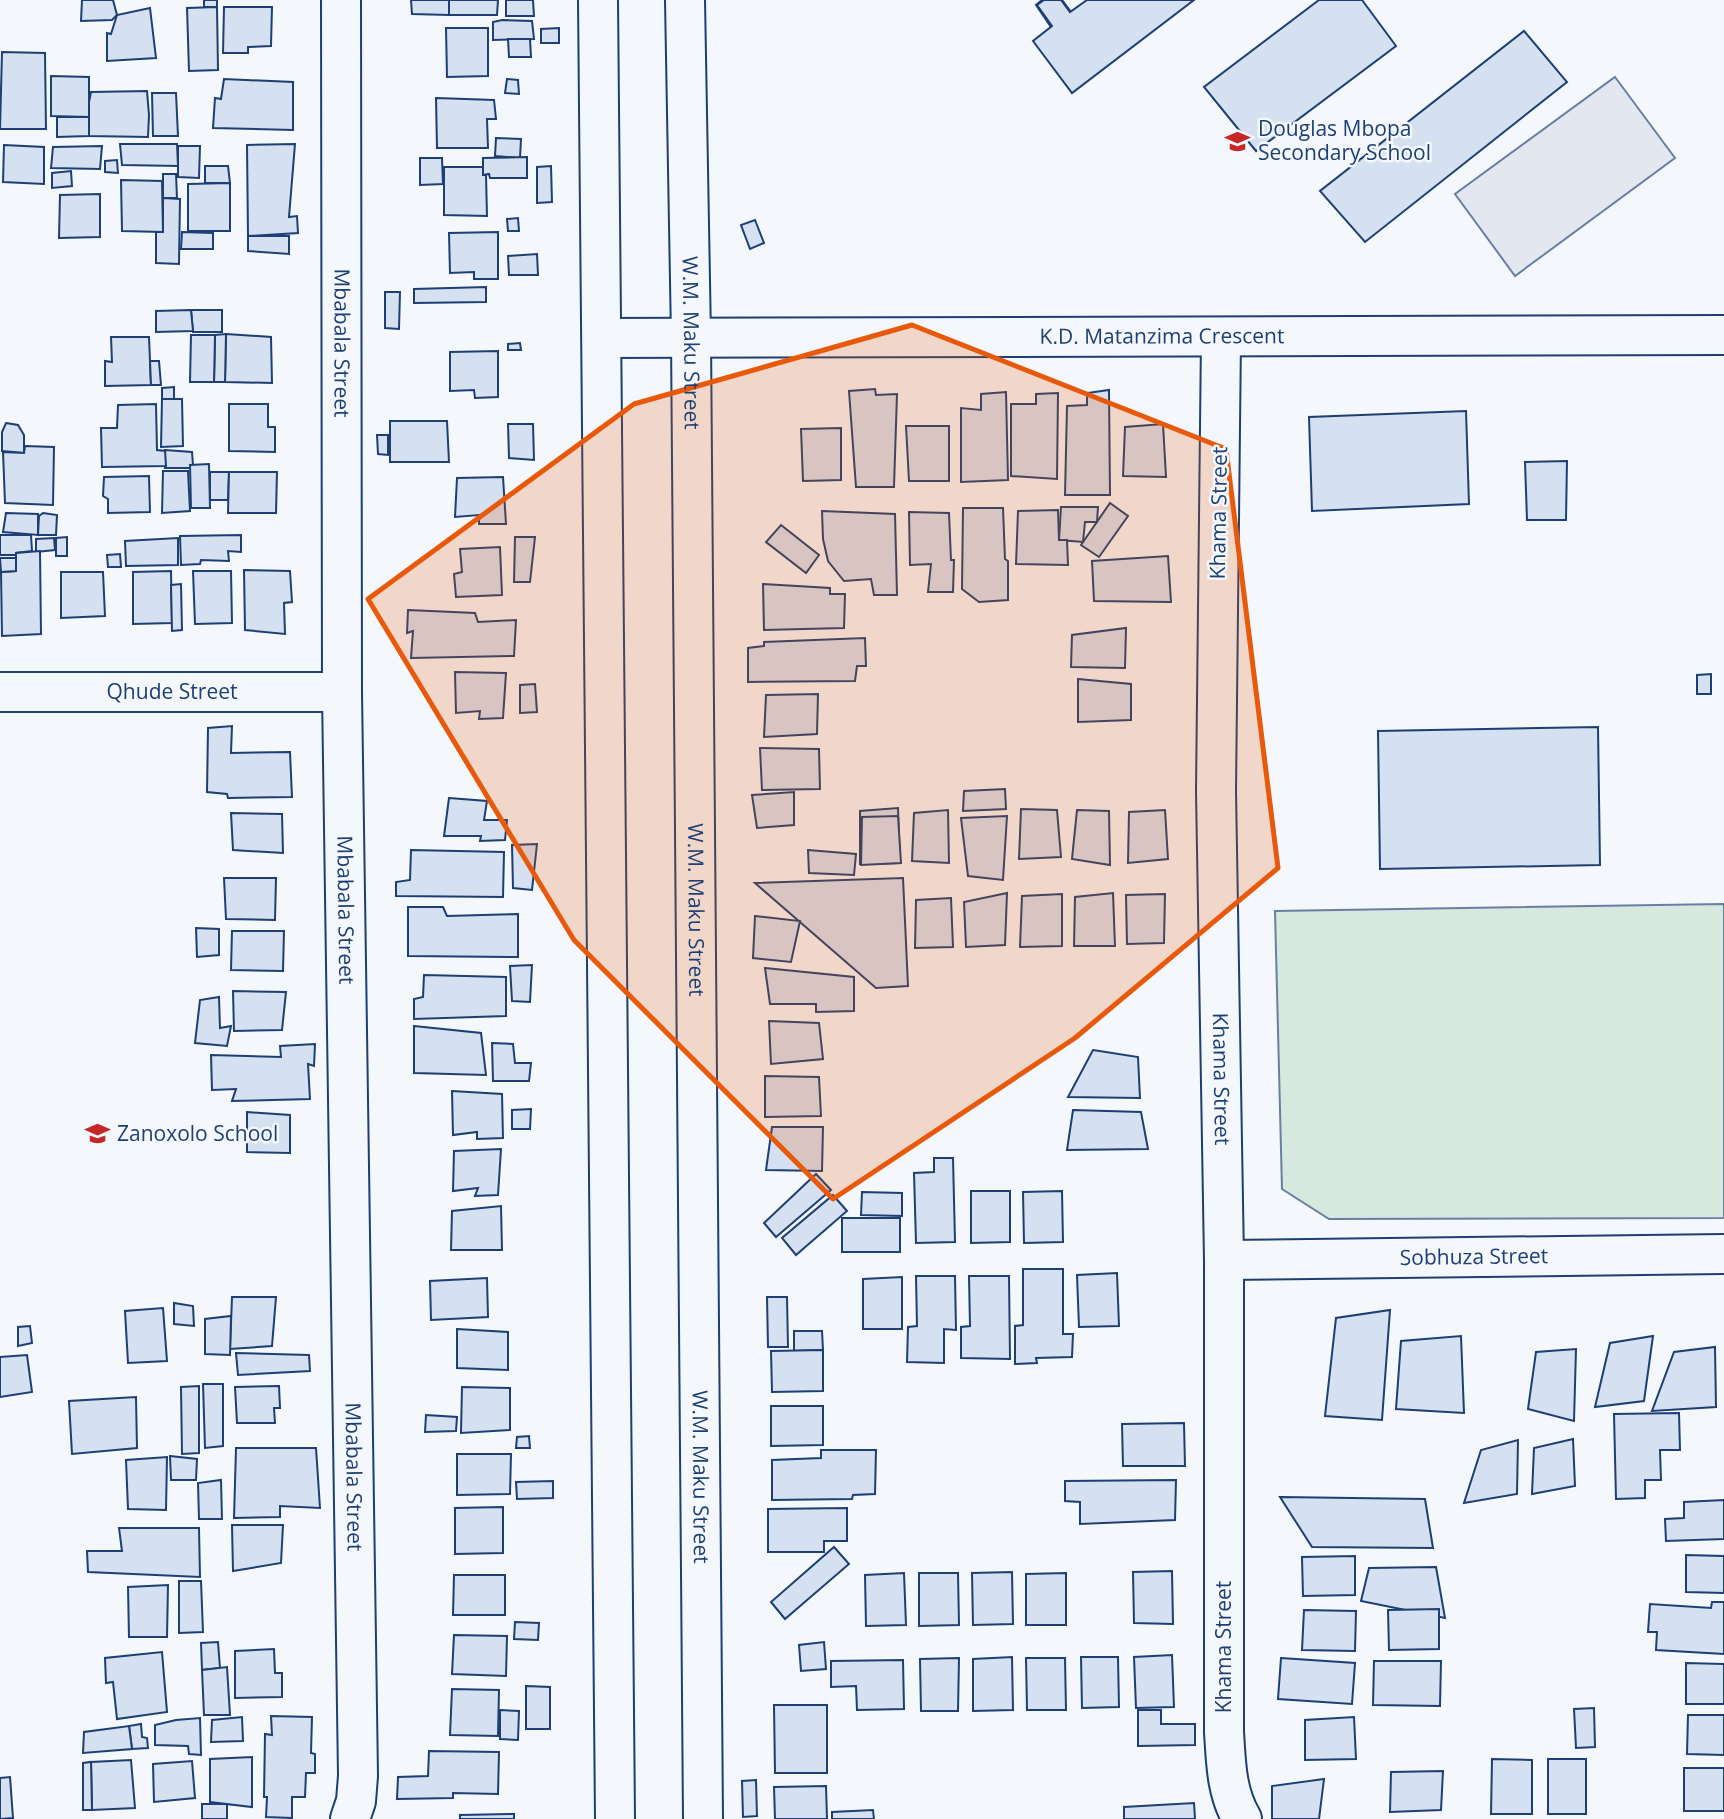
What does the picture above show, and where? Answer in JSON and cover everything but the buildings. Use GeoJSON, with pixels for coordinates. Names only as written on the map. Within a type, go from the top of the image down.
{"type":"FeatureCollection","features":[{"type":"Feature","properties":{"kind":"street","name":"Mbabala Street"},"geometry":{"type":"LineString","coordinates":[[341,0],[342,692],[358,1776],[356,1801],[350,1819]]}},
{"type":"Feature","properties":{"kind":"street"},"geometry":{"type":"LineString","coordinates":[[598,0],[615,1819]]}},
{"type":"Feature","properties":{"kind":"street","name":"W.M. Maku Street"},"geometry":{"type":"LineString","coordinates":[[685,0],[691,337],[703,1819]]}},
{"type":"Feature","properties":{"kind":"street","name":"K.D. Matanzima Crescent"},"geometry":{"type":"LineString","coordinates":[[602,338],[1724,335]]}},
{"type":"Feature","properties":{"kind":"street","name":"Khama Street"},"geometry":{"type":"LineString","coordinates":[[1221,337],[1216,792],[1224,1260],[1223,1732],[1227,1778],[1233,1804],[1242,1819]]}},
{"type":"Feature","properties":{"kind":"street","name":"Qhude Street"},"geometry":{"type":"LineString","coordinates":[[0,692],[342,692]]}},
{"type":"Feature","properties":{"kind":"street","name":"Sobhuza Street"},"geometry":{"type":"LineString","coordinates":[[1224,1260],[1724,1254]]}},
{"type":"Feature","properties":{"kind":"highlighted area"},"geometry":{"type":"Polygon","coordinates":[[[912,325],[1226,449],[1278,868],[1075,1038],[833,1199],[574,940],[368,599],[634,404],[912,325]]]}},
{"type":"Feature","properties":{"kind":"shaded area"},"geometry":{"type":"Polygon","coordinates":[[[1615,77],[1675,158],[1515,276],[1455,194],[1615,77]]]}},
{"type":"Feature","properties":{"kind":"shaded area"},"geometry":{"type":"Polygon","coordinates":[[[1724,904],[1724,1218],[1329,1219],[1282,1189],[1275,911],[1724,904]]]}},
{"type":"Feature","properties":{"kind":"place","name":"Douglas Mbopa Secondary School"},"geometry":{"type":"Point","coordinates":[1238,141]}},
{"type":"Feature","properties":{"kind":"place","name":"Zanoxolo School"},"geometry":{"type":"Point","coordinates":[97,1134]}}]}
